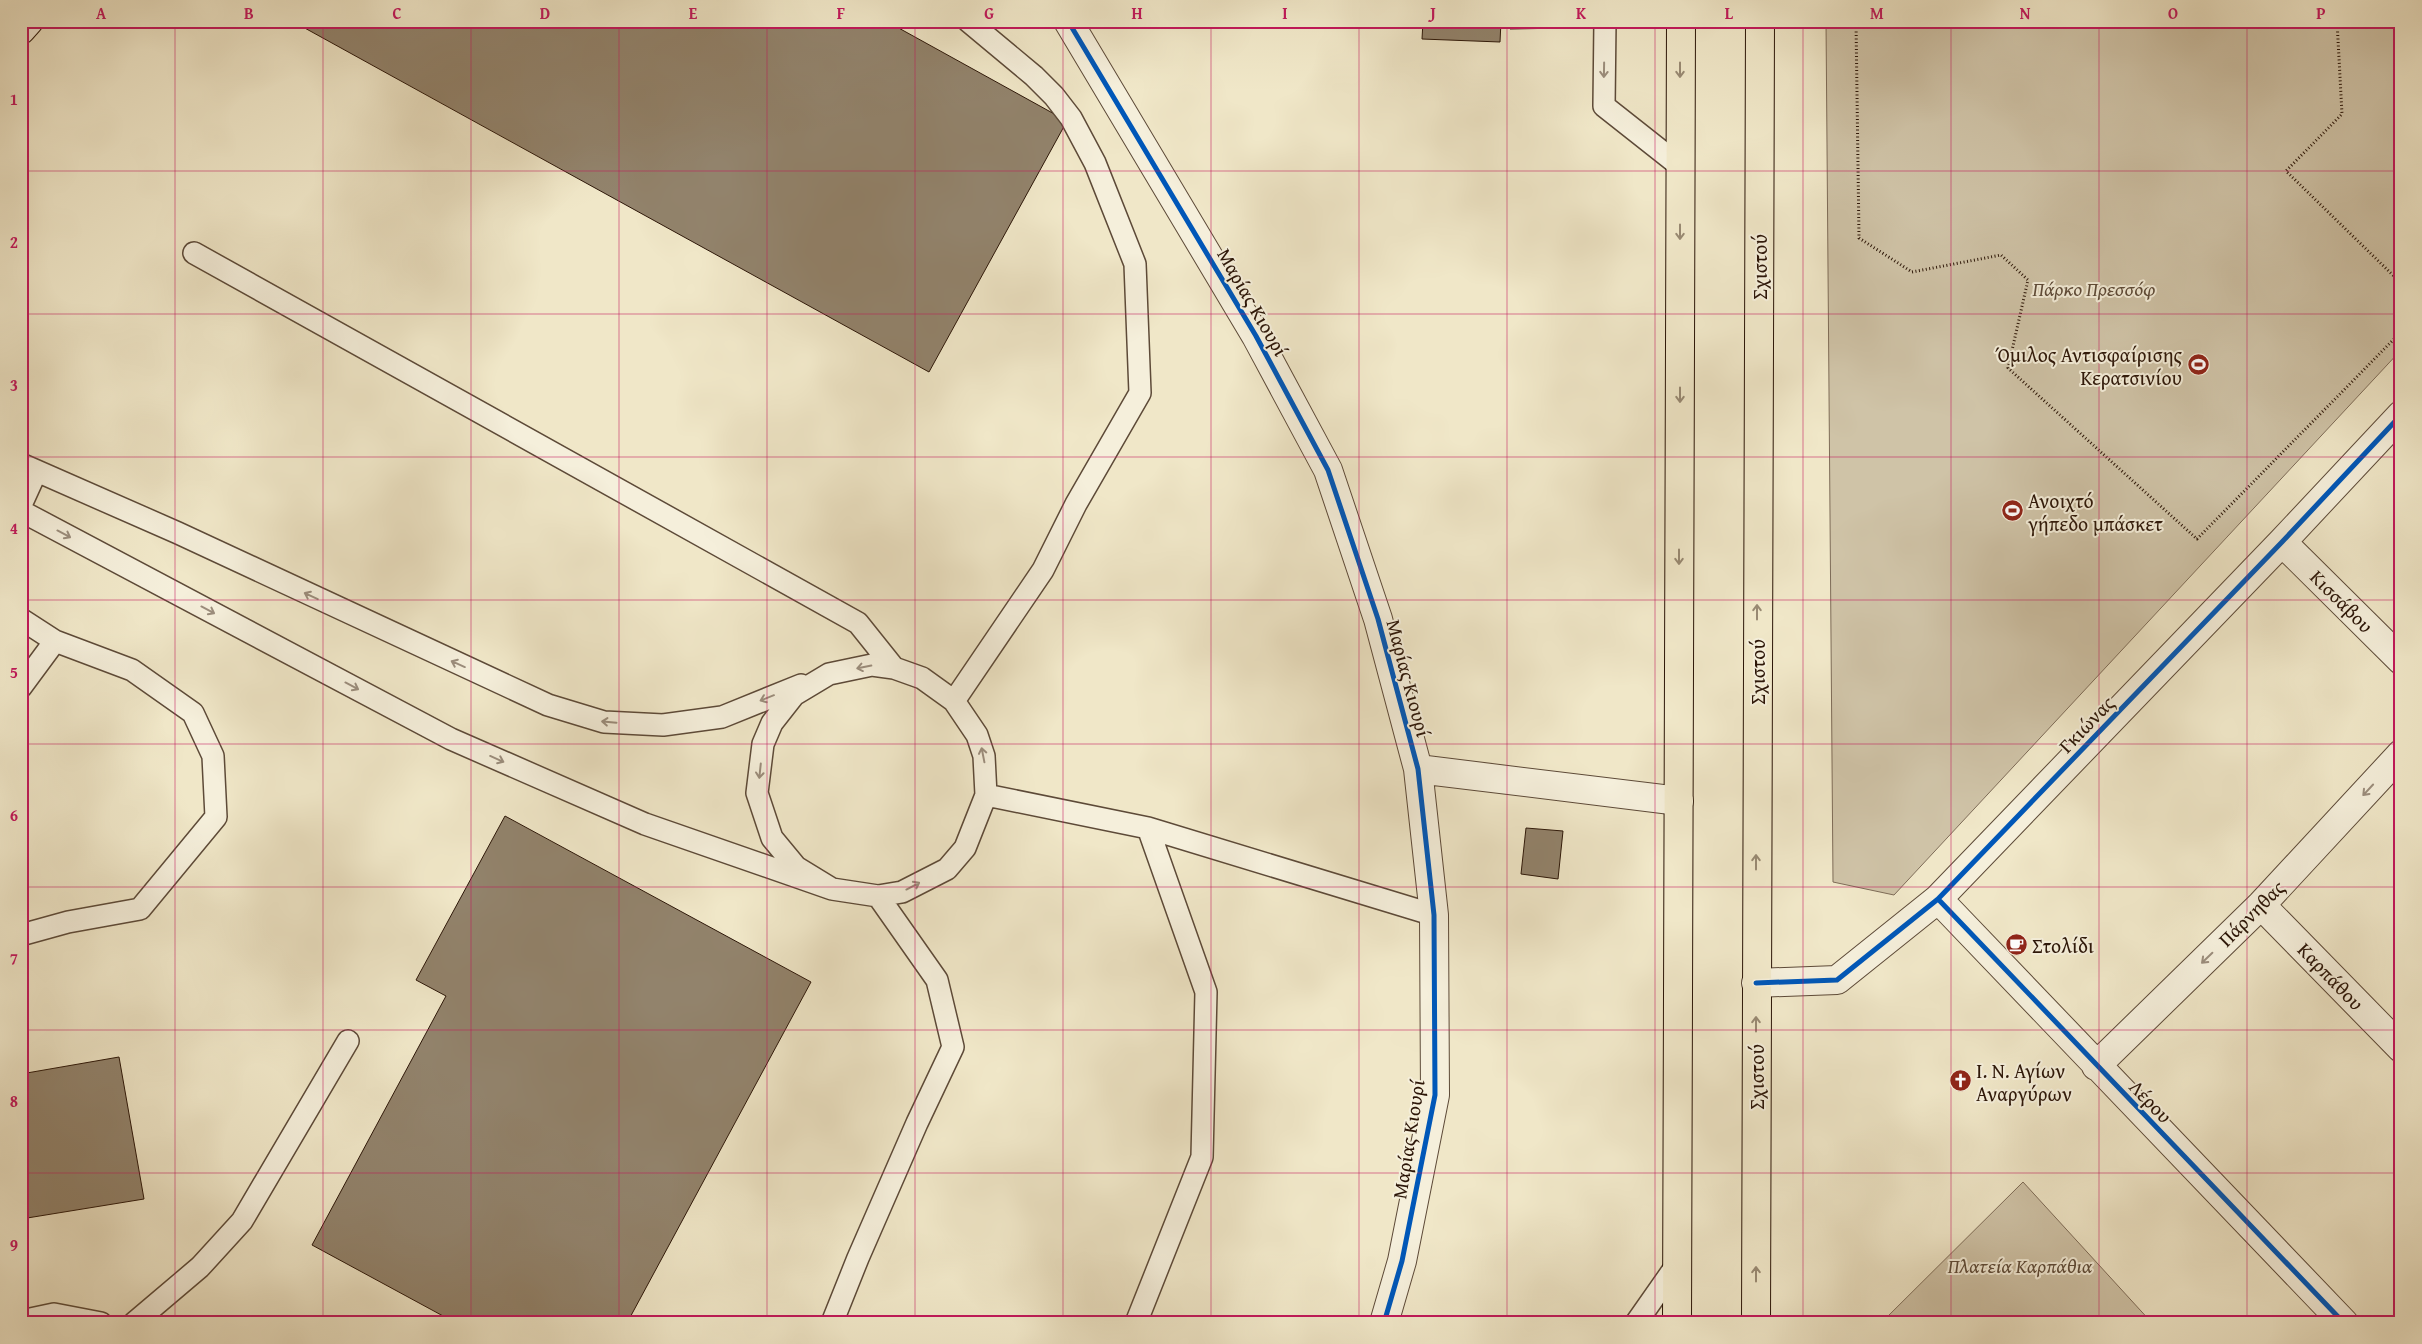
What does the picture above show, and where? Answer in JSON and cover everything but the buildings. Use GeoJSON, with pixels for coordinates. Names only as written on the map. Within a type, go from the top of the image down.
{"type":"FeatureCollection","features":[{"type":"Feature","properties":{"kind":"main road"},"geometry":{"type":"LineString","coordinates":[[1678,1323],[1681,21]]}},
{"type":"Feature","properties":{"kind":"main road","name":"Σχιστού"},"geometry":{"type":"LineString","coordinates":[[1756,1323],[1760,21]]}},
{"type":"Feature","properties":{"kind":"street"},"geometry":{"type":"LineString","coordinates":[[21,30],[30,21]]}},
{"type":"Feature","properties":{"kind":"street","name":"Μαρίας Κιουρί"},"geometry":{"type":"LineString","coordinates":[[1068,21],[1256,336],[1328,470],[1378,619],[1418,769],[1434,915],[1434,1094],[1402,1261],[1384,1323]]}},
{"type":"Feature","properties":{"kind":"street","name":"Γκιώνας"},"geometry":{"type":"LineString","coordinates":[[1756,983],[1837,980],[1938,900],[2282,542],[2401,415]]}},
{"type":"Feature","properties":{"kind":"street","name":"Κισσάβου"},"geometry":{"type":"LineString","coordinates":[[2282,542],[2401,660]]}},
{"type":"Feature","properties":{"kind":"street","name":"Πάρνηθας"},"geometry":{"type":"LineString","coordinates":[[2096,1066],[2261,905],[2401,754]]}},
{"type":"Feature","properties":{"kind":"street"},"geometry":{"type":"LineString","coordinates":[[1418,769],[1679,801]]}},
{"type":"Feature","properties":{"kind":"street","name":"Λέρου"},"geometry":{"type":"LineString","coordinates":[[1938,900],[2344,1323]]}},
{"type":"Feature","properties":{"kind":"street","name":"Καρπάθου"},"geometry":{"type":"LineString","coordinates":[[2261,905],[2401,1048]]}},
{"type":"Feature","properties":{"kind":"lane"},"geometry":{"type":"LineString","coordinates":[[954,701],[1043,570],[1076,504],[1140,393],[1135,264],[1095,162],[1071,118],[1054,96],[1034,76],[968,21]]}},
{"type":"Feature","properties":{"kind":"lane"},"geometry":{"type":"LineString","coordinates":[[1605,21],[1604,106],[1680,166]]}},
{"type":"Feature","properties":{"kind":"lane"},"geometry":{"type":"LineString","coordinates":[[194,253],[858,623],[894,668]]}},
{"type":"Feature","properties":{"kind":"lane"},"geometry":{"type":"LineString","coordinates":[[21,505],[29,468],[178,534],[548,705],[604,722],[663,725],[722,717],[829,674],[872,665],[894,668],[922,678],[954,701],[977,735],[984,756],[986,794],[965,848],[947,869],[902,892],[878,896],[832,889],[645,824],[452,738],[21,511]]}},
{"type":"Feature","properties":{"kind":"lane"},"geometry":{"type":"LineString","coordinates":[[21,619],[55,641],[132,670],[192,713],[213,756],[216,817],[140,909],[68,922],[21,935]]}},
{"type":"Feature","properties":{"kind":"lane"},"geometry":{"type":"LineString","coordinates":[[21,687],[55,641]]}},
{"type":"Feature","properties":{"kind":"lane"},"geometry":{"type":"LineString","coordinates":[[829,674],[794,695],[772,723],[763,744],[757,793],[772,838],[796,867],[832,889]]}},
{"type":"Feature","properties":{"kind":"lane"},"geometry":{"type":"LineString","coordinates":[[986,794],[1148,828],[1434,915]]}},
{"type":"Feature","properties":{"kind":"lane"},"geometry":{"type":"LineString","coordinates":[[1136,1323],[1202,1156],[1206,992],[1148,828]]}},
{"type":"Feature","properties":{"kind":"lane"},"geometry":{"type":"LineString","coordinates":[[832,1323],[917,1123],[953,1047],[937,980],[878,896]]}},
{"type":"Feature","properties":{"kind":"lane"},"geometry":{"type":"LineString","coordinates":[[134,1323],[200,1267],[242,1221],[348,1041]]}},
{"type":"Feature","properties":{"kind":"lane"},"geometry":{"type":"LineString","coordinates":[[1636,1323],[1678,1263]]}},
{"type":"Feature","properties":{"kind":"lane"},"geometry":{"type":"LineString","coordinates":[[21,1321],[54,1314],[101,1323]]}},
{"type":"Feature","properties":{"kind":"path"},"geometry":{"type":"LineString","coordinates":[[1856,21],[1860,238],[1912,272],[2001,255],[2028,280],[2008,368],[2197,539],[2401,332]]}},
{"type":"Feature","properties":{"kind":"path"},"geometry":{"type":"LineString","coordinates":[[2337,21],[2342,114],[2286,171],[2401,283]]}},
{"type":"Feature","properties":{"kind":"green space","name":"Πάρκο Πρεσσόφ"},"geometry":{"type":"Polygon","coordinates":[[[1826,21],[2401,21],[2401,350],[1894,895],[1833,882],[1826,21]]]}},
{"type":"Feature","properties":{"kind":"green space","name":"Πλατεία Καρπάθια"},"geometry":{"type":"Polygon","coordinates":[[[2023,1182],[2152,1323],[1881,1323],[2023,1182]]]}},
{"type":"Feature","properties":{"kind":"cycle path"},"geometry":{"type":"LineString","coordinates":[[1068,21],[1256,336],[1328,470],[1378,619],[1418,769],[1434,915],[1435,1095],[1402,1261],[1384,1323]]}},
{"type":"Feature","properties":{"kind":"cycle path"},"geometry":{"type":"LineString","coordinates":[[1756,983],[1837,980],[1938,899],[2282,542],[2401,415]]}},
{"type":"Feature","properties":{"kind":"cycle path"},"geometry":{"type":"LineString","coordinates":[[1938,899],[2344,1323]]}},
{"type":"Feature","properties":{"kind":"place","name":"Όμιλος Αντισφαίρισης Κερατσινίου"},"geometry":{"type":"Point","coordinates":[2198,365]}},
{"type":"Feature","properties":{"kind":"place","name":"Ανοιχτό γήπεδο μπάσκετ"},"geometry":{"type":"Point","coordinates":[2012,511]}},
{"type":"Feature","properties":{"kind":"place","name":"Στολίδι"},"geometry":{"type":"Point","coordinates":[2016,945]}},
{"type":"Feature","properties":{"kind":"place","name":"Ι. Ν. Αγίων Αναργύρων"},"geometry":{"type":"Point","coordinates":[1960,1081]}}]}
